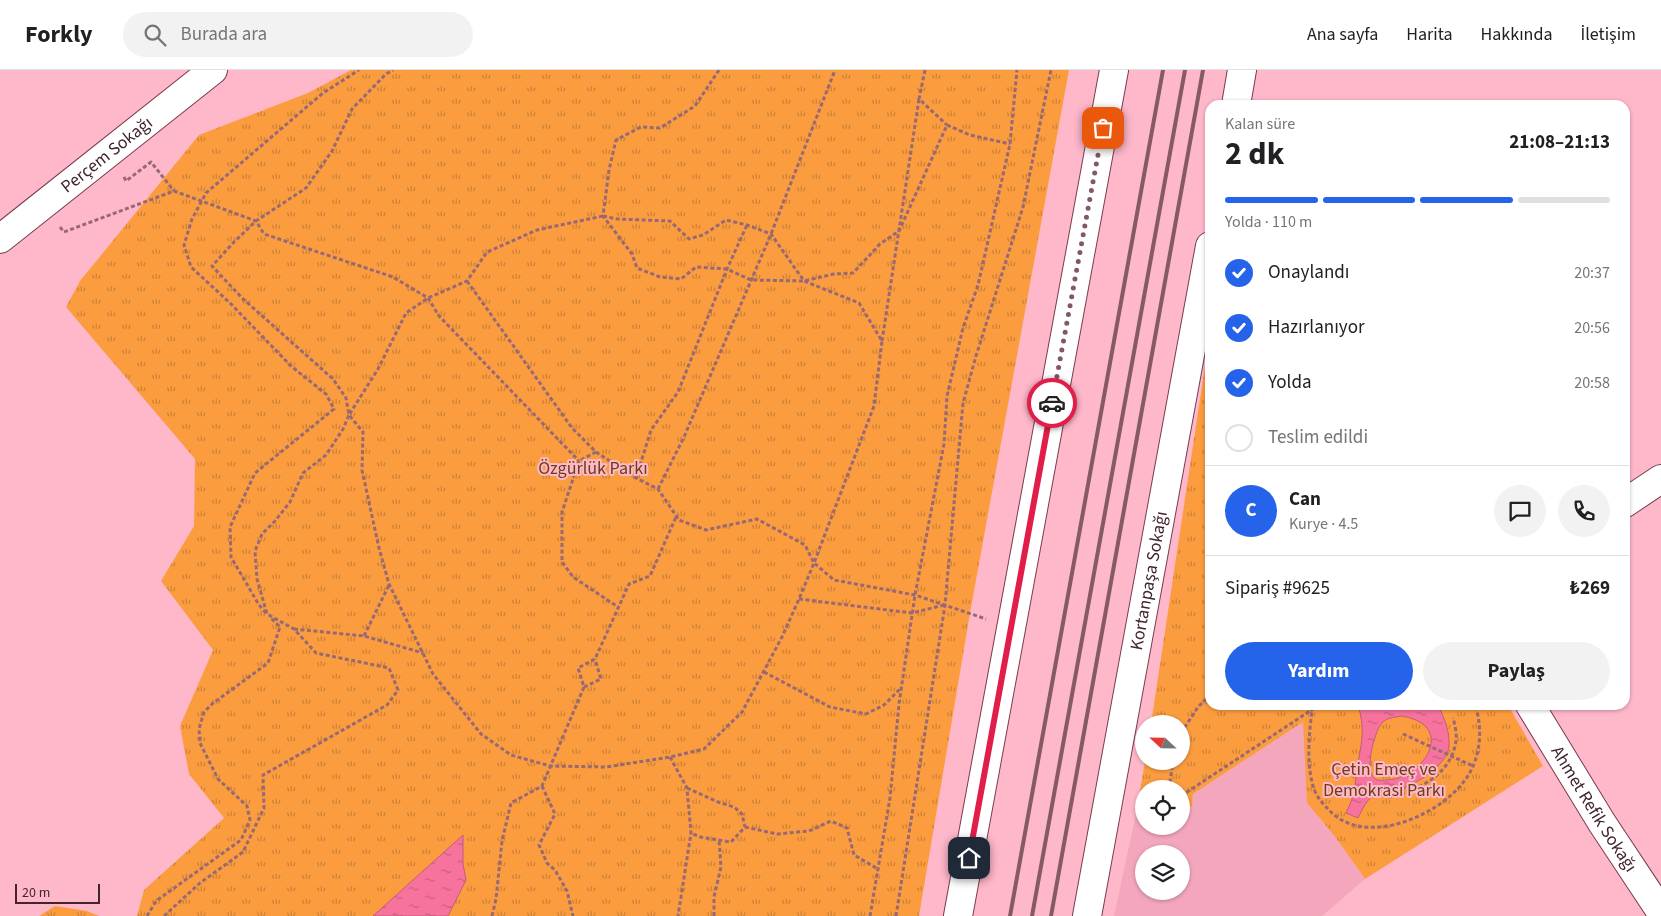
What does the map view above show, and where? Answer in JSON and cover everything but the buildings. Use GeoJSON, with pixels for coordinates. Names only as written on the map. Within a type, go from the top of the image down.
{"type":"FeatureCollection","features":[{"type":"Feature","properties":{"kind":"street","name":"Perçem Sokağı"},"geometry":{"type":"LineString","coordinates":[[0,239],[213,70]]}},
{"type":"Feature","properties":{"kind":"street"},"geometry":{"type":"LineString","coordinates":[[958,916],[1114,70]]}},
{"type":"Feature","properties":{"kind":"street"},"geometry":{"type":"LineString","coordinates":[[1237,100],[1242,70]]}},
{"type":"Feature","properties":{"kind":"street","name":"Kortanpaşa Sokağı"},"geometry":{"type":"LineString","coordinates":[[1087,916],[1205,297]]}},
{"type":"Feature","properties":{"kind":"street"},"geometry":{"type":"LineString","coordinates":[[1630,500],[1661,479]]}},
{"type":"Feature","properties":{"kind":"street","name":"Ahmet Refik Sokağı"},"geometry":{"type":"LineString","coordinates":[[1533,710],[1602,823],[1661,912]]}},
{"type":"Feature","properties":{"kind":"path"},"geometry":{"type":"LineString","coordinates":[[147,916],[156,901],[241,840],[250,820],[247,806],[218,779],[200,743],[199,728],[204,712],[268,663],[280,627],[258,605],[230,557],[230,527],[254,473],[334,409],[326,394],[291,366],[230,303],[191,268],[184,245],[192,219],[206,193],[323,93],[359,70]]}},
{"type":"Feature","properties":{"kind":"path"},"geometry":{"type":"LineString","coordinates":[[393,70],[386,74],[352,109],[332,151],[306,188],[256,221],[212,266],[242,298],[333,379],[346,398],[349,415],[363,432],[362,470],[389,584],[433,674],[481,734],[511,754],[550,766],[606,767],[670,757],[704,749],[742,712],[782,637],[814,564],[874,406],[882,341],[925,70]]}},
{"type":"Feature","properties":{"kind":"path"},"geometry":{"type":"LineString","coordinates":[[719,70],[695,106],[660,128],[641,127],[616,140],[609,170],[603,216],[632,254],[637,268],[660,277],[681,279],[696,267],[727,269],[751,280],[804,281],[834,274],[853,274],[880,244],[899,231],[946,125]]}},
{"type":"Feature","properties":{"kind":"path"},"geometry":{"type":"LineString","coordinates":[[658,489],[684,437],[771,234],[835,70]]}},
{"type":"Feature","properties":{"kind":"path"},"geometry":{"type":"LineString","coordinates":[[870,916],[890,798],[912,613],[944,444],[947,396],[963,328],[978,285],[1010,144],[1017,70]]}},
{"type":"Feature","properties":{"kind":"path"},"geometry":{"type":"LineString","coordinates":[[896,916],[945,605],[963,404],[976,356],[1023,207],[1051,70]]}},
{"type":"Feature","properties":{"kind":"path"},"geometry":{"type":"LineString","coordinates":[[919,99],[946,125],[970,135],[1010,144]]}},
{"type":"Feature","properties":{"kind":"path"},"geometry":{"type":"LineString","coordinates":[[126,181],[152,162],[174,191],[256,221],[264,234],[393,277],[428,298],[439,316],[579,461]]}},
{"type":"Feature","properties":{"kind":"path"},"geometry":{"type":"LineString","coordinates":[[64,232],[174,191]]}},
{"type":"Feature","properties":{"kind":"path"},"geometry":{"type":"LineString","coordinates":[[164,916],[200,882],[243,852],[264,808],[263,775],[387,705],[398,690],[389,668],[316,653],[294,629],[267,614],[258,580],[255,551],[262,534],[290,502],[302,473],[326,455],[344,429],[349,415],[378,369],[406,313],[428,298],[467,281],[487,252],[537,230],[603,216],[618,219],[670,221],[689,239],[703,235],[726,220],[771,234],[804,281],[859,304],[882,341]]}},
{"type":"Feature","properties":{"kind":"path"},"geometry":{"type":"LineString","coordinates":[[636,478],[651,430],[678,392],[727,269],[747,225]]}},
{"type":"Feature","properties":{"kind":"path"},"geometry":{"type":"LineString","coordinates":[[467,281],[572,428],[596,452],[636,478],[658,489],[679,520],[706,530],[757,519],[805,544],[814,564],[834,580],[915,595],[1011,628]]}},
{"type":"Feature","properties":{"kind":"path"},"geometry":{"type":"LineString","coordinates":[[596,452],[579,461],[562,512],[562,562],[573,577],[618,607]]}},
{"type":"Feature","properties":{"kind":"path"},"geometry":{"type":"LineString","coordinates":[[492,916],[496,899],[502,842],[511,802],[542,786],[584,687],[578,668],[595,659],[629,584],[650,576],[676,516]]}},
{"type":"Feature","properties":{"kind":"path"},"geometry":{"type":"LineString","coordinates":[[364,636],[389,584]]}},
{"type":"Feature","properties":{"kind":"path"},"geometry":{"type":"LineString","coordinates":[[799,599],[912,613],[945,605]]}},
{"type":"Feature","properties":{"kind":"path"},"geometry":{"type":"LineString","coordinates":[[294,629],[364,636],[423,653]]}},
{"type":"Feature","properties":{"kind":"path"},"geometry":{"type":"LineString","coordinates":[[584,687],[601,679],[595,659]]}},
{"type":"Feature","properties":{"kind":"path"},"geometry":{"type":"LineString","coordinates":[[764,672],[830,707],[866,714],[884,705],[902,687]]}},
{"type":"Feature","properties":{"kind":"path"},"geometry":{"type":"LineString","coordinates":[[1190,719],[1205,700]]}},
{"type":"Feature","properties":{"kind":"path"},"geometry":{"type":"LineString","coordinates":[[1312,710],[1310,759],[1311,776],[1315,791],[1334,816],[1348,824],[1363,828],[1380,828],[1418,816],[1451,796],[1463,783],[1473,766],[1478,751],[1480,733],[1476,710]]}},
{"type":"Feature","properties":{"kind":"path"},"geometry":{"type":"LineString","coordinates":[[1190,790],[1312,710]]}},
{"type":"Feature","properties":{"kind":"path"},"geometry":{"type":"LineString","coordinates":[[1388,797],[1414,790],[1426,784],[1437,775],[1456,740],[1453,718]]}},
{"type":"Feature","properties":{"kind":"path"},"geometry":{"type":"LineString","coordinates":[[1403,734],[1473,766]]}},
{"type":"Feature","properties":{"kind":"path"},"geometry":{"type":"LineString","coordinates":[[670,757],[688,788],[691,833],[678,916]]}},
{"type":"Feature","properties":{"kind":"path"},"geometry":{"type":"LineString","coordinates":[[542,786],[556,814],[539,845],[547,863],[555,870],[567,891],[572,916]]}},
{"type":"Feature","properties":{"kind":"path"},"geometry":{"type":"LineString","coordinates":[[688,788],[734,807],[742,814],[745,827]]}},
{"type":"Feature","properties":{"kind":"path"},"geometry":{"type":"LineString","coordinates":[[745,827],[777,834],[809,831],[831,821],[847,828],[854,855],[878,869]]}},
{"type":"Feature","properties":{"kind":"path"},"geometry":{"type":"LineString","coordinates":[[691,833],[700,837],[732,842],[745,827]]}},
{"type":"Feature","properties":{"kind":"path"},"geometry":{"type":"LineString","coordinates":[[714,916],[714,897],[721,867],[719,839]]}},
{"type":"Feature","properties":{"kind":"shaded area"},"geometry":{"type":"Polygon","coordinates":[[[1304,721],[1307,803],[1336,838],[1365,879],[1322,916],[1114,916],[1135,819],[1135,835],[1190,835],[1190,807],[1192,806],[1193,794],[1304,721]]]}},
{"type":"Feature","properties":{"kind":"green space","name":"Özgürlük Parkı"},"geometry":{"type":"Polygon","coordinates":[[[351,70],[1069,70],[970,613],[919,916],[137,916],[144,890],[224,818],[189,774],[180,726],[213,650],[161,581],[194,526],[195,459],[66,307],[80,281],[199,135],[308,93],[351,70]]]}},
{"type":"Feature","properties":{"kind":"green space","name":"Çetin Emeç ve Demokrasi Parkı"},"geometry":{"type":"Polygon","coordinates":[[[1205,366],[1205,710],[1511,710],[1543,766],[1365,879],[1336,838],[1307,803],[1303,722],[1193,794],[1192,806],[1190,807],[1190,780],[1142,780],[1143,770],[1190,770],[1190,715],[1152,715],[1205,366]]]}},
{"type":"Feature","properties":{"kind":"green space"},"geometry":{"type":"Polygon","coordinates":[[[55,906],[87,911],[99,916],[39,916],[55,906]]]}},
{"type":"Feature","properties":{"kind":"water"},"geometry":{"type":"Polygon","coordinates":[[[1359,710],[1440,710],[1448,730],[1449,746],[1444,759],[1433,771],[1406,787],[1378,793],[1373,796],[1365,804],[1358,818],[1346,813],[1354,793],[1362,728],[1359,710]],[[1402,716],[1393,717],[1383,722],[1378,729],[1371,752],[1370,768],[1375,779],[1386,780],[1400,777],[1412,771],[1422,762],[1429,751],[1431,740],[1428,730],[1419,722],[1402,716]]]}},
{"type":"Feature","properties":{"kind":"water"},"geometry":{"type":"Polygon","coordinates":[[[463,835],[463,864],[466,880],[448,916],[373,916],[463,835]]]}},
{"type":"Feature","properties":{"kind":"railway"},"geometry":{"type":"LineString","coordinates":[[1010,916],[1163,70]]}},
{"type":"Feature","properties":{"kind":"railway"},"geometry":{"type":"LineString","coordinates":[[1032,916],[1185,70]]}},
{"type":"Feature","properties":{"kind":"railway"},"geometry":{"type":"LineString","coordinates":[[1051,916],[1203,70]]}},
{"type":"Feature","properties":{"kind":"way so far"},"geometry":{"type":"LineString","coordinates":[[1052,403],[1103,128]]}},
{"type":"Feature","properties":{"kind":"route"},"geometry":{"type":"LineString","coordinates":[[969,858],[1052,403]]}}]}
